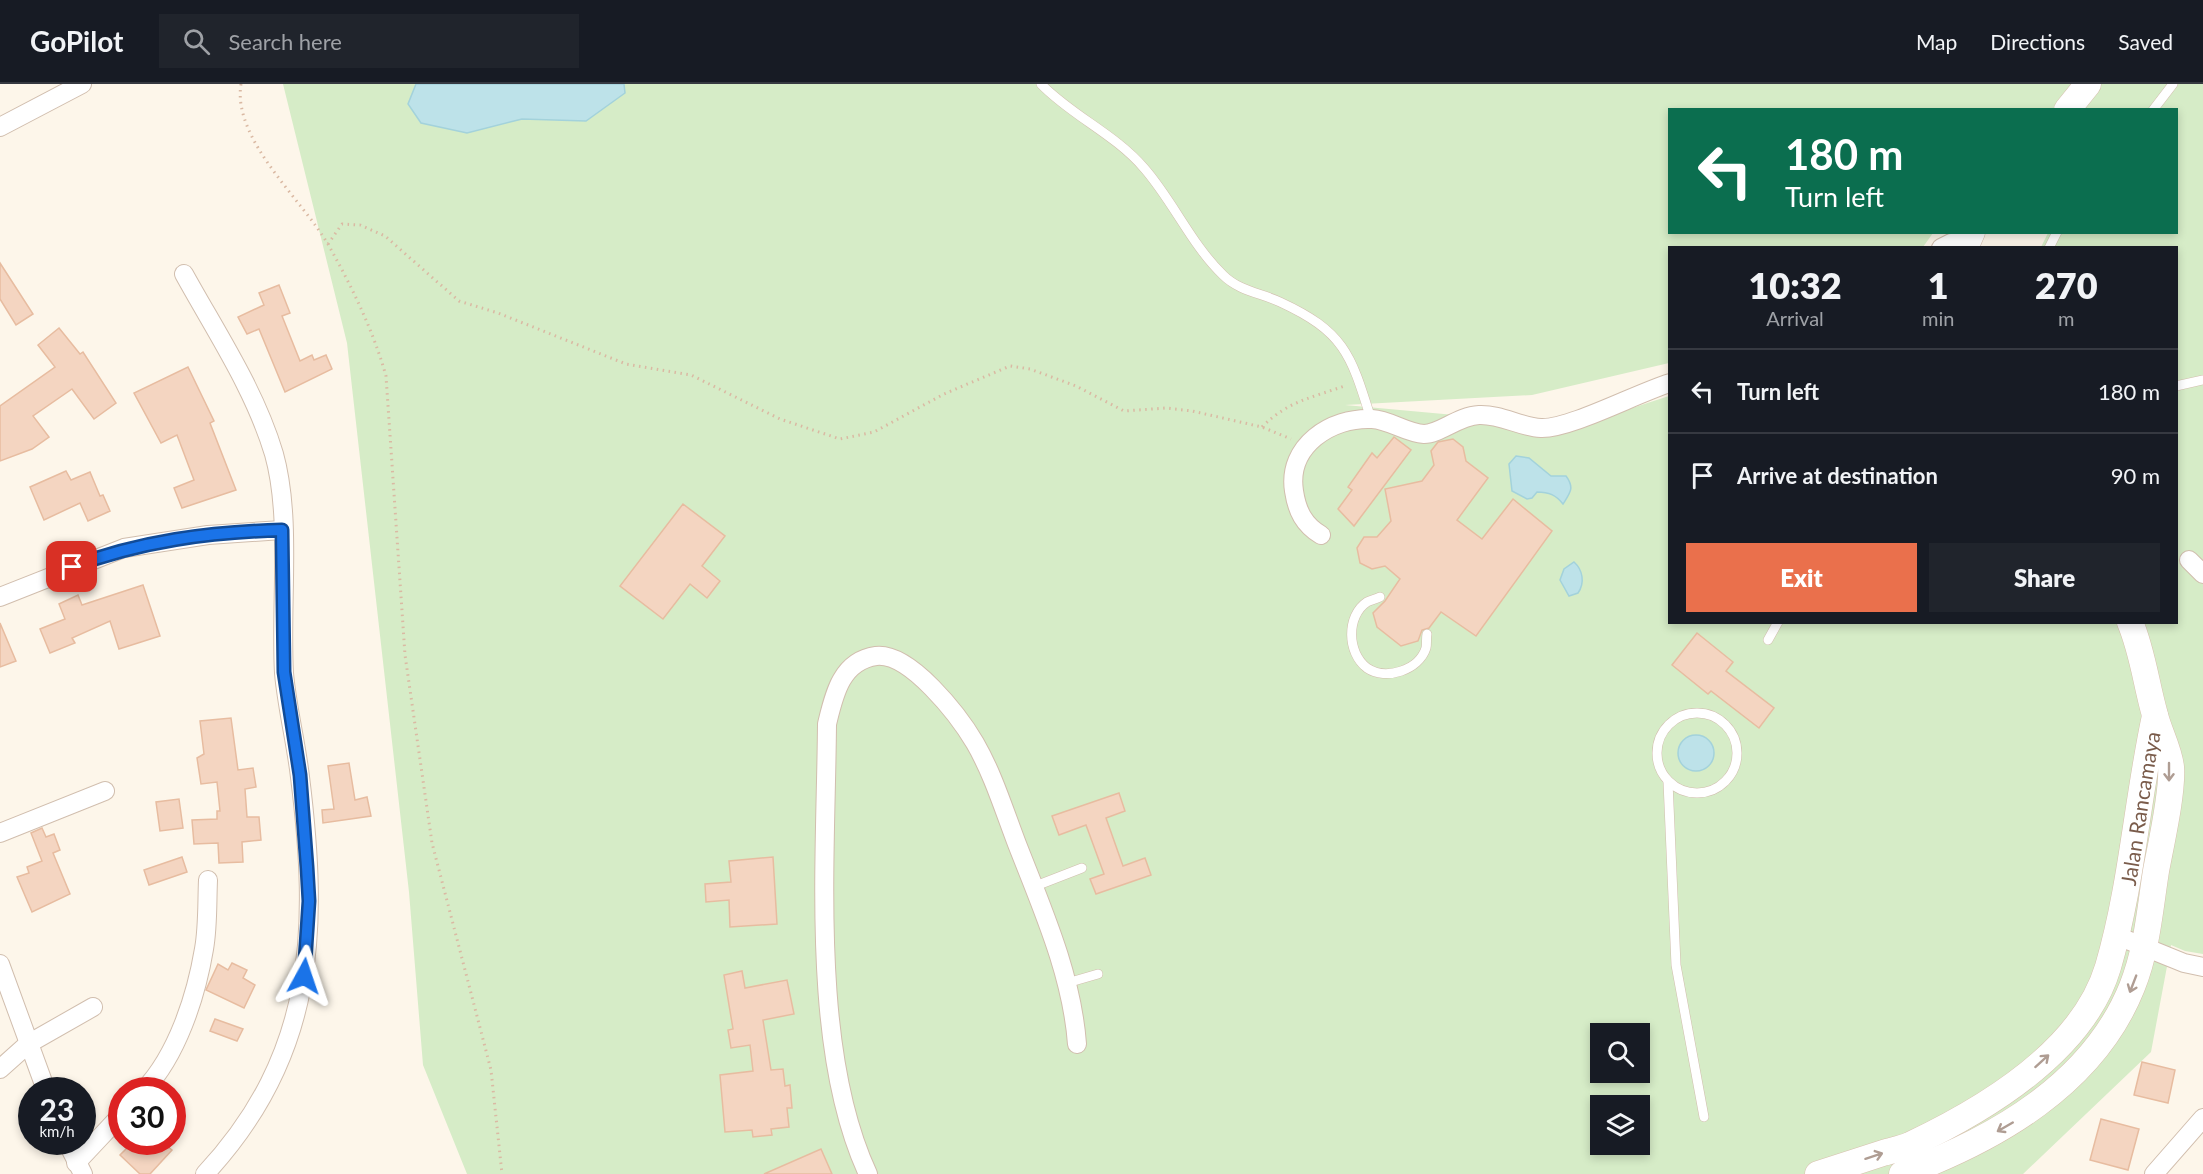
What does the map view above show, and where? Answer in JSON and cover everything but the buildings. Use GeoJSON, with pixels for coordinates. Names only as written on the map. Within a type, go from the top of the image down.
{"type":"FeatureCollection","features":[{"type":"Feature","properties":{"kind":"street"},"geometry":{"type":"LineString","coordinates":[[0,127],[82,84]]}},
{"type":"Feature","properties":{"kind":"street"},"geometry":{"type":"LineString","coordinates":[[2069,108],[2088,84]]}},
{"type":"Feature","properties":{"kind":"street"},"geometry":{"type":"LineString","coordinates":[[1945,246],[1968,241]]}},
{"type":"Feature","properties":{"kind":"street"},"geometry":{"type":"LineString","coordinates":[[184,274],[236,367],[264,426],[279,474],[284,672],[300,775],[309,891],[303,990],[285,1052],[243,1127],[205,1174]]}},
{"type":"Feature","properties":{"kind":"street"},"geometry":{"type":"LineString","coordinates":[[1321,536],[1312,530],[1297,509],[1293,486],[1296,466],[1305,446],[1322,429],[1338,423],[1371,419],[1426,434],[1466,416],[1480,415],[1498,416],[1542,428],[1573,420],[1668,384]]}},
{"type":"Feature","properties":{"kind":"street"},"geometry":{"type":"LineString","coordinates":[[0,597],[124,548],[208,535],[282,530]]}},
{"type":"Feature","properties":{"kind":"street"},"geometry":{"type":"LineString","coordinates":[[2190,560],[2203,574]]}},
{"type":"Feature","properties":{"kind":"street"},"geometry":{"type":"LineString","coordinates":[[2131,624],[2139,642],[2155,716]]}},
{"type":"Feature","properties":{"kind":"street"},"geometry":{"type":"LineString","coordinates":[[868,1174],[845,1108],[825,966],[827,724],[837,686],[845,672],[863,660],[885,655],[899,660],[913,671],[949,707],[984,760],[1067,983],[1075,1013],[1077,1044]]}},
{"type":"Feature","properties":{"kind":"street","name":"Jalan Rancamaya"},"geometry":{"type":"LineString","coordinates":[[1910,1166],[2055,1049],[2082,1017],[2096,993],[2108,969],[2139,816],[2146,754],[2155,716]]}},
{"type":"Feature","properties":{"kind":"street","name":"Jalan Rancamaya"},"geometry":{"type":"LineString","coordinates":[[1818,1174],[1910,1166],[2017,1120],[2047,1098],[2075,1071],[2115,1019],[2132,987],[2144,948],[2171,768],[2155,716]]}},
{"type":"Feature","properties":{"kind":"street"},"geometry":{"type":"LineString","coordinates":[[0,833],[105,791]]}},
{"type":"Feature","properties":{"kind":"street"},"geometry":{"type":"LineString","coordinates":[[156,1077],[161,1072],[194,993],[204,948],[208,880]]}},
{"type":"Feature","properties":{"kind":"street"},"geometry":{"type":"LineString","coordinates":[[2115,934],[2144,948],[2203,967]]}},
{"type":"Feature","properties":{"kind":"street"},"geometry":{"type":"LineString","coordinates":[[0,964],[41,1077]]}},
{"type":"Feature","properties":{"kind":"street"},"geometry":{"type":"LineString","coordinates":[[0,1069],[28,1044],[93,1007]]}},
{"type":"Feature","properties":{"kind":"street"},"geometry":{"type":"LineString","coordinates":[[2154,1174],[2203,1118]]}},
{"type":"Feature","properties":{"kind":"street"},"geometry":{"type":"LineString","coordinates":[[80,1168],[108,1132]]}},
{"type":"Feature","properties":{"kind":"lane"},"geometry":{"type":"LineString","coordinates":[[1041,84],[1117,142],[1145,169],[1224,276],[1244,289],[1279,302],[1332,332],[1355,368],[1371,419]]}},
{"type":"Feature","properties":{"kind":"lane"},"geometry":{"type":"LineString","coordinates":[[2155,108],[2173,84]]}},
{"type":"Feature","properties":{"kind":"lane"},"geometry":{"type":"LineString","coordinates":[[2178,386],[2203,380]]}},
{"type":"Feature","properties":{"kind":"lane"},"geometry":{"type":"LineString","coordinates":[[1380,597],[1366,603],[1352,624],[1352,645],[1367,668],[1393,674],[1411,667],[1425,649],[1426,634]]}},
{"type":"Feature","properties":{"kind":"lane"},"geometry":{"type":"LineString","coordinates":[[1768,640],[1777,624]]}},
{"type":"Feature","properties":{"kind":"lane"},"geometry":{"type":"LineString","coordinates":[[1668,782],[1686,792],[1707,793],[1730,778],[1736,766],[1737,752],[1735,738],[1727,726],[1704,713],[1685,715],[1668,724],[1657,746],[1656,759],[1668,782],[1676,965],[1704,1117]]}},
{"type":"Feature","properties":{"kind":"lane"},"geometry":{"type":"LineString","coordinates":[[1033,887],[1082,868]]}},
{"type":"Feature","properties":{"kind":"lane"},"geometry":{"type":"LineString","coordinates":[[1067,983],[1098,974]]}},
{"type":"Feature","properties":{"kind":"path"},"geometry":{"type":"LineString","coordinates":[[241,84],[239,97],[253,140],[328,244],[376,339],[386,376],[405,655],[430,832],[491,1070],[502,1174]]}},
{"type":"Feature","properties":{"kind":"path"},"geometry":{"type":"LineString","coordinates":[[328,244],[342,224],[360,225],[385,236],[459,301],[498,313],[626,364],[691,375],[780,419],[840,439],[874,432],[945,394],[1010,366],[1030,369],[1076,386],[1115,409],[1124,411],[1166,408],[1192,411],[1262,427],[1305,446]]}},
{"type":"Feature","properties":{"kind":"path"},"geometry":{"type":"LineString","coordinates":[[1262,427],[1287,406],[1328,394],[1359,381]]}},
{"type":"Feature","properties":{"kind":"green space"},"geometry":{"type":"Polygon","coordinates":[[[283,84],[2203,84],[2203,954],[2185,951],[2171,945],[2151,1052],[2023,1174],[467,1174],[423,1065],[409,892],[347,343],[283,84]]]}},
{"type":"Feature","properties":{"kind":"water"},"geometry":{"type":"Polygon","coordinates":[[[416,84],[624,84],[625,93],[586,121],[522,119],[467,133],[421,123],[408,104],[416,84]]]}},
{"type":"Feature","properties":{"kind":"water"},"geometry":{"type":"Polygon","coordinates":[[[1516,456],[1529,458],[1551,476],[1566,476],[1571,487],[1563,504],[1549,493],[1537,492],[1532,498],[1527,499],[1512,491],[1509,464],[1516,456]]]}},
{"type":"Feature","properties":{"kind":"water"},"geometry":{"type":"Polygon","coordinates":[[[1574,562],[1581,573],[1582,585],[1578,593],[1569,596],[1560,580],[1564,569],[1574,562]]]}},
{"type":"Feature","properties":{"kind":"water"},"geometry":{"type":"Polygon","coordinates":[[[1696,735],[1709,740],[1714,753],[1709,766],[1696,771],[1683,766],[1678,753],[1683,740],[1696,735]]]}},
{"type":"Feature","properties":{"kind":"route"},"geometry":{"type":"LineString","coordinates":[[72,567],[99,556],[143,544],[245,531],[282,530],[284,672],[300,775],[309,901],[304,976]]}}]}
